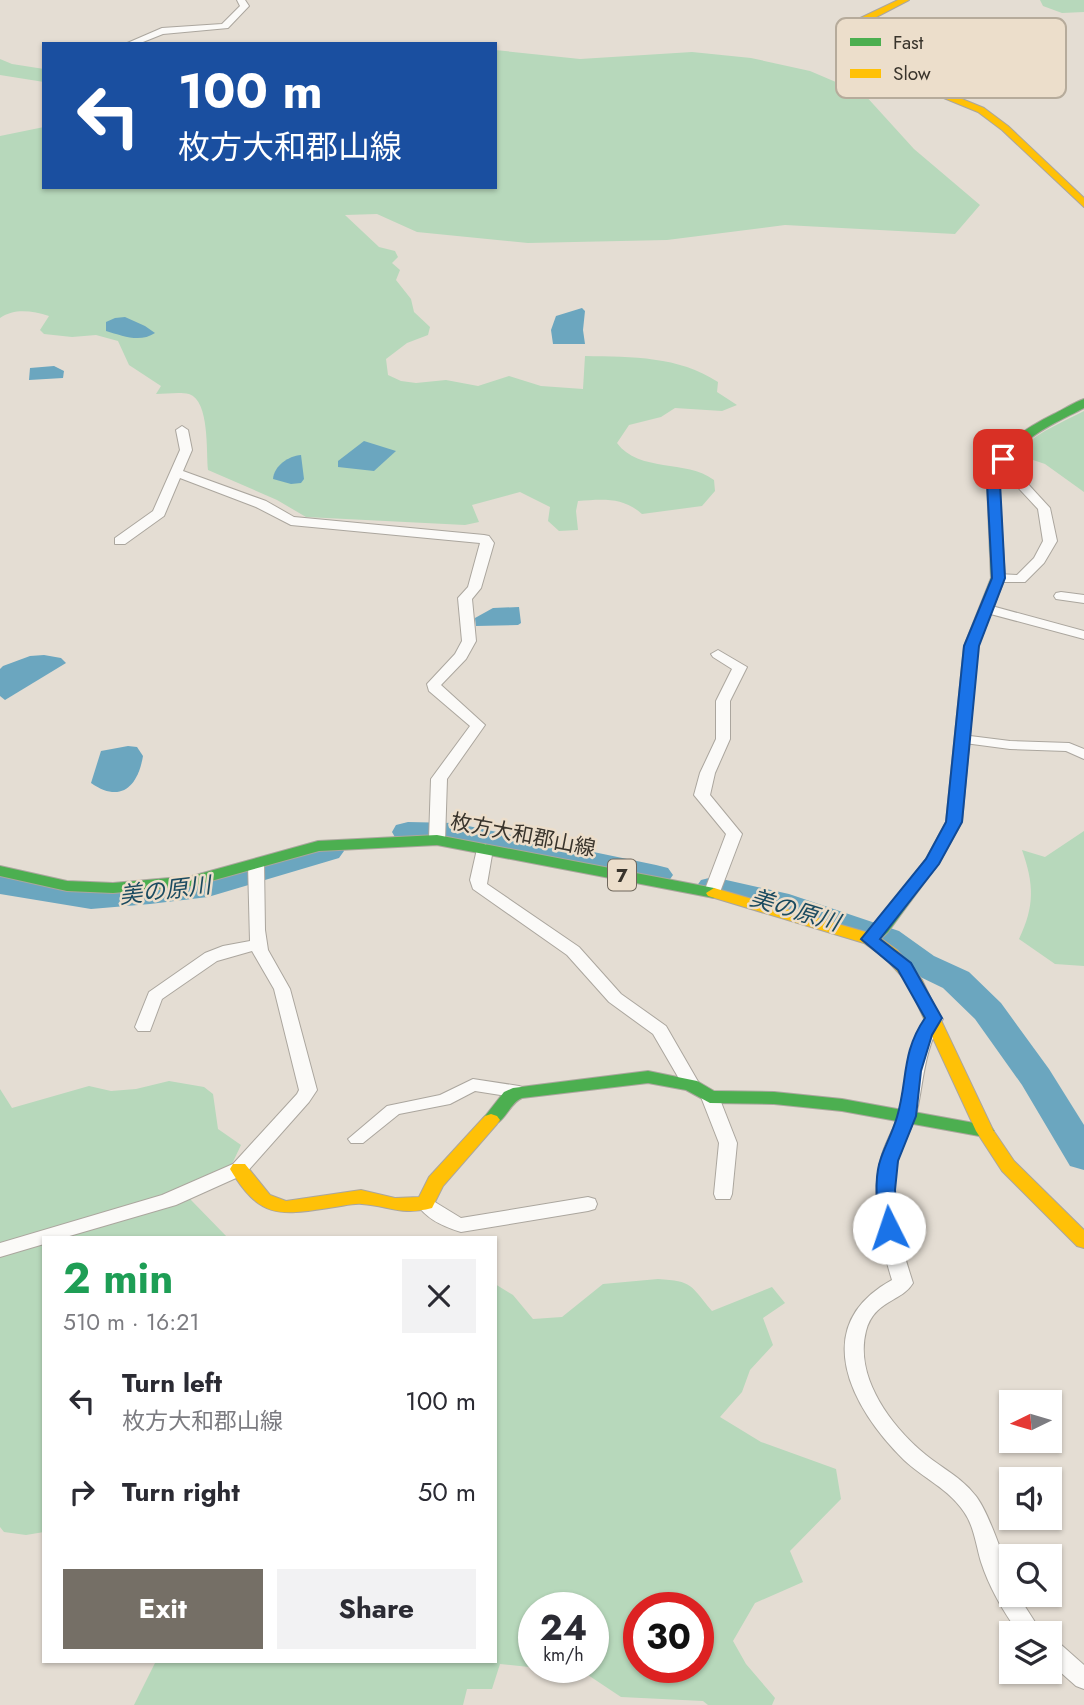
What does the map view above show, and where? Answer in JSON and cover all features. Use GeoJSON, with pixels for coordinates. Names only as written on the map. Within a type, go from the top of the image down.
{"type":"FeatureCollection","features":[{"type":"Feature","properties":{"kind":"main road"},"geometry":{"type":"LineString","coordinates":[[868,18],[905,0]]}},
{"type":"Feature","properties":{"kind":"main road"},"geometry":{"type":"LineString","coordinates":[[952,98],[981,110],[1005,128],[1084,204]]}},
{"type":"Feature","properties":{"kind":"main road"},"geometry":{"type":"LineString","coordinates":[[876,934],[933,860],[954,822],[971,646],[988,609],[998,578],[993,483],[1000,462],[1010,449],[1040,423],[1084,403]]}},
{"type":"Feature","properties":{"kind":"main road","name":"枚方大和郡山線"},"geometry":{"type":"LineString","coordinates":[[0,872],[67,886],[113,888],[193,881],[318,846],[437,840],[712,892],[876,934],[905,966],[934,1018],[985,1131],[1008,1166],[1084,1241]]}},
{"type":"Feature","properties":{"kind":"main road"},"geometry":{"type":"LineString","coordinates":[[239,1169],[263,1200],[285,1208],[360,1197],[395,1205],[425,1203],[436,1181],[476,1140],[510,1096],[519,1091],[569,1088],[634,1077],[691,1085],[710,1097],[774,1098],[842,1105],[985,1131]]}},
{"type":"Feature","properties":{"kind":"street"},"geometry":{"type":"LineString","coordinates":[[132,42],[162,31],[225,26],[245,6],[241,0]]}},
{"type":"Feature","properties":{"kind":"street"},"geometry":{"type":"LineString","coordinates":[[120,541],[159,513],[186,450],[182,430]]}},
{"type":"Feature","properties":{"kind":"street"},"geometry":{"type":"LineString","coordinates":[[998,578],[1020,579],[1039,560],[1050,541],[1044,508],[1000,462]]}},
{"type":"Feature","properties":{"kind":"street"},"geometry":{"type":"LineString","coordinates":[[177,473],[261,504],[290,521],[467,537],[484,539],[487,543],[474,588],[465,598],[469,641],[461,656],[434,684],[435,688],[478,725],[439,779],[437,840]]}},
{"type":"Feature","properties":{"kind":"street"},"geometry":{"type":"LineString","coordinates":[[1061,596],[1084,599]]}},
{"type":"Feature","properties":{"kind":"street"},"geometry":{"type":"LineString","coordinates":[[988,609],[1084,635]]}},
{"type":"Feature","properties":{"kind":"street"},"geometry":{"type":"LineString","coordinates":[[712,892],[734,834],[702,795],[702,783],[722,743],[725,732],[723,699],[737,680],[740,667],[718,654]]}},
{"type":"Feature","properties":{"kind":"street"},"geometry":{"type":"LineString","coordinates":[[962,739],[997,744],[1069,747],[1084,755]]}},
{"type":"Feature","properties":{"kind":"street"},"geometry":{"type":"LineString","coordinates":[[485,849],[479,886],[573,951],[615,998],[660,1030],[691,1085]]}},
{"type":"Feature","properties":{"kind":"street"},"geometry":{"type":"LineString","coordinates":[[47,1236],[169,1200],[239,1169],[308,1090],[282,989],[259,945],[256,864]]}},
{"type":"Feature","properties":{"kind":"street"},"geometry":{"type":"LineString","coordinates":[[144,1027],[155,996],[211,957],[229,950],[259,945]]}},
{"type":"Feature","properties":{"kind":"street"},"geometry":{"type":"LineString","coordinates":[[934,1018],[923,1034],[912,1071],[907,1116],[889,1161],[886,1190],[889,1228],[903,1283],[865,1311],[852,1353],[860,1382],[890,1433],[915,1458],[964,1495],[974,1510],[995,1573],[1022,1621]]}},
{"type":"Feature","properties":{"kind":"street"},"geometry":{"type":"LineString","coordinates":[[357,1139],[393,1110],[405,1105],[444,1100],[473,1085],[519,1091]]}},
{"type":"Feature","properties":{"kind":"street"},"geometry":{"type":"LineString","coordinates":[[710,1097],[728,1143],[723,1194]]}},
{"type":"Feature","properties":{"kind":"street"},"geometry":{"type":"LineString","coordinates":[[425,1203],[448,1221],[461,1225],[588,1204]]}},
{"type":"Feature","properties":{"kind":"street"},"geometry":{"type":"LineString","coordinates":[[0,1250],[42,1238]]}},
{"type":"Feature","properties":{"kind":"street"},"geometry":{"type":"LineString","coordinates":[[1062,1660],[1084,1679]]}},
{"type":"Feature","properties":{"kind":"green space"},"geometry":{"type":"Polygon","coordinates":[[[1040,0],[1084,0],[1084,12],[1062,13],[1043,6],[1040,0]]]}},
{"type":"Feature","properties":{"kind":"green space"},"geometry":{"type":"Polygon","coordinates":[[[497,50],[580,59],[692,52],[751,58],[810,71],[836,82],[836,98],[868,98],[914,149],[980,205],[955,234],[785,225],[667,240],[528,243],[417,232],[377,214],[345,215],[379,247],[395,251],[398,257],[392,263],[400,270],[396,280],[411,299],[414,312],[430,327],[428,335],[407,343],[386,359],[388,375],[401,381],[416,383],[446,380],[478,386],[509,376],[541,386],[583,389],[585,356],[638,358],[671,363],[703,373],[718,382],[717,392],[737,405],[722,411],[675,408],[661,417],[629,425],[617,443],[638,458],[690,470],[714,480],[715,491],[702,506],[642,514],[620,502],[578,501],[578,530],[559,531],[548,521],[550,507],[520,492],[472,505],[479,522],[465,525],[306,517],[277,500],[208,470],[207,440],[201,406],[189,394],[156,394],[161,386],[129,365],[118,341],[96,335],[72,337],[44,334],[40,330],[49,316],[36,313],[24,311],[0,318],[0,136],[42,127],[42,189],[497,189],[497,50]]]}},
{"type":"Feature","properties":{"kind":"green space"},"geometry":{"type":"Polygon","coordinates":[[[0,59],[12,64],[42,69],[42,82],[0,75],[0,59]]]}},
{"type":"Feature","properties":{"kind":"green space"},"geometry":{"type":"Polygon","coordinates":[[[1084,411],[1084,492],[1045,464],[1024,457],[1024,446],[1045,431],[1084,411]]]}},
{"type":"Feature","properties":{"kind":"green space"},"geometry":{"type":"Polygon","coordinates":[[[1084,831],[1084,966],[1055,964],[1019,939],[1028,916],[1031,895],[1029,874],[1022,850],[1045,857],[1084,831]]]}},
{"type":"Feature","properties":{"kind":"green space"},"geometry":{"type":"Polygon","coordinates":[[[169,1081],[204,1087],[213,1094],[218,1129],[241,1145],[232,1164],[190,1186],[191,1200],[226,1236],[42,1236],[42,1532],[26,1535],[4,1532],[0,1527],[0,1089],[12,1108],[89,1086],[111,1091],[136,1089],[169,1081]]]}},
{"type":"Feature","properties":{"kind":"green space"},"geometry":{"type":"Polygon","coordinates":[[[658,1279],[685,1283],[712,1311],[772,1287],[785,1303],[763,1318],[773,1345],[750,1370],[742,1392],[720,1417],[761,1442],[836,1469],[841,1499],[790,1551],[803,1582],[755,1603],[733,1641],[746,1664],[775,1698],[772,1705],[708,1705],[703,1701],[621,1697],[600,1683],[609,1683],[609,1592],[518,1592],[518,1666],[500,1664],[492,1689],[467,1689],[463,1705],[134,1705],[155,1663],[497,1663],[497,1285],[513,1295],[533,1319],[562,1317],[603,1284],[658,1279]]]}},
{"type":"Feature","properties":{"kind":"water"},"geometry":{"type":"Polygon","coordinates":[[[582,308],[585,311],[585,344],[553,344],[551,330],[556,316],[582,308]]]}},
{"type":"Feature","properties":{"kind":"water"},"geometry":{"type":"Polygon","coordinates":[[[125,317],[155,333],[137,338],[106,331],[106,322],[125,317]]]}},
{"type":"Feature","properties":{"kind":"water"},"geometry":{"type":"Polygon","coordinates":[[[54,366],[64,371],[63,378],[29,380],[30,368],[54,366]]]}},
{"type":"Feature","properties":{"kind":"water"},"geometry":{"type":"Polygon","coordinates":[[[364,441],[396,451],[374,471],[338,467],[338,461],[364,441]]]}},
{"type":"Feature","properties":{"kind":"water"},"geometry":{"type":"Polygon","coordinates":[[[301,455],[304,479],[301,483],[291,484],[273,479],[282,462],[301,455]]]}},
{"type":"Feature","properties":{"kind":"water"},"geometry":{"type":"Polygon","coordinates":[[[519,607],[521,623],[518,625],[476,626],[475,618],[493,608],[519,607]]]}},
{"type":"Feature","properties":{"kind":"water"},"geometry":{"type":"Polygon","coordinates":[[[30,656],[61,658],[66,663],[5,700],[0,696],[0,669],[3,666],[30,656]]]}},
{"type":"Feature","properties":{"kind":"water"},"geometry":{"type":"Polygon","coordinates":[[[137,747],[143,756],[137,776],[126,789],[111,792],[91,783],[101,751],[137,747]]]}},
{"type":"Feature","properties":{"kind":"waterway","name":"美の原川"},"geometry":{"type":"LineString","coordinates":[[408,832],[454,833],[656,875]]}},
{"type":"Feature","properties":{"kind":"waterway","name":"美の原川"},"geometry":{"type":"LineString","coordinates":[[0,884],[91,899],[150,894],[208,887],[327,851]]}},
{"type":"Feature","properties":{"kind":"waterway","name":"美の原川"},"geometry":{"type":"LineString","coordinates":[[713,887],[777,901],[887,939],[922,964],[956,980],[988,1011],[1036,1078],[1084,1157]]}},
{"type":"Feature","properties":{"kind":"traffic: fast"},"geometry":{"type":"LineString","coordinates":[[870,939],[882,928],[933,860],[954,822],[971,646],[998,578],[993,483],[998,468],[1006,454],[1028,432],[1084,403]]}},
{"type":"Feature","properties":{"kind":"traffic: fast"},"geometry":{"type":"LineString","coordinates":[[0,871],[67,886],[113,888],[193,881],[318,846],[437,840],[714,893]]}},
{"type":"Feature","properties":{"kind":"traffic: fast"},"geometry":{"type":"LineString","coordinates":[[491,1120],[510,1096],[519,1092],[648,1077],[691,1085],[710,1097],[774,1098],[842,1105],[985,1131]]}},
{"type":"Feature","properties":{"kind":"traffic: slow"},"geometry":{"type":"LineString","coordinates":[[868,18],[905,0]]}},
{"type":"Feature","properties":{"kind":"traffic: slow"},"geometry":{"type":"LineString","coordinates":[[952,98],[981,110],[1005,128],[1084,204]]}},
{"type":"Feature","properties":{"kind":"traffic: slow"},"geometry":{"type":"LineString","coordinates":[[714,893],[870,939],[891,954],[914,980],[985,1131],[1008,1166],[1084,1241]]}},
{"type":"Feature","properties":{"kind":"traffic: slow"},"geometry":{"type":"LineString","coordinates":[[239,1169],[263,1200],[285,1208],[361,1197],[395,1205],[425,1203],[436,1182],[491,1120]]}},
{"type":"Feature","properties":{"kind":"route"},"geometry":{"type":"LineString","coordinates":[[889,1228],[886,1190],[889,1161],[907,1116],[912,1071],[923,1034],[934,1018],[905,966],[870,939],[882,928],[933,860],[954,822],[971,646],[988,609],[998,578],[993,483],[995,471],[1003,459]]}}]}
